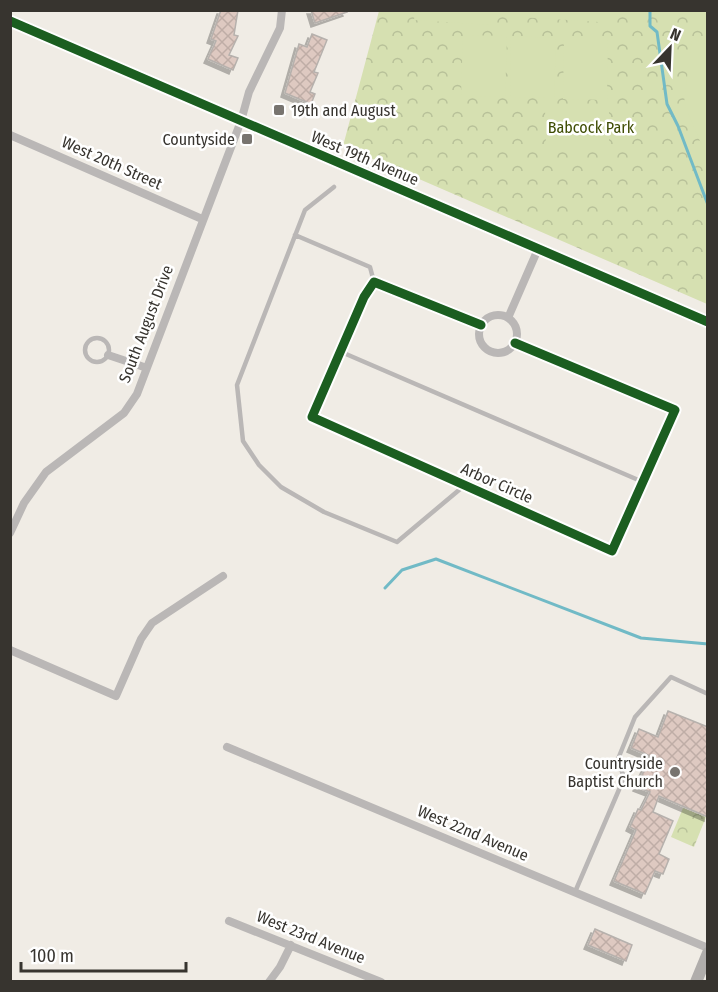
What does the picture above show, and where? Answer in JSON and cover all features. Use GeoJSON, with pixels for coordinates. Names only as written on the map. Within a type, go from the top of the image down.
{"type":"FeatureCollection","features":[{"type":"Feature","properties":{"kind":"street","name":"South August Drive"},"geometry":{"type":"LineString","coordinates":[[10,533],[24,503],[46,472],[124,412],[136,394],[201,219],[241,121],[249,92],[280,28],[282,10]]}},
{"type":"Feature","properties":{"kind":"street","name":"West 19th Avenue"},"geometry":{"type":"LineString","coordinates":[[10,21],[708,322]]}},
{"type":"Feature","properties":{"kind":"street","name":"West 20th Street"},"geometry":{"type":"LineString","coordinates":[[10,135],[201,219]]}},
{"type":"Feature","properties":{"kind":"street"},"geometry":{"type":"LineString","coordinates":[[508,318],[537,249]]}},
{"type":"Feature","properties":{"kind":"street"},"geometry":{"type":"LineString","coordinates":[[374,282],[482,326]]}},
{"type":"Feature","properties":{"kind":"street","name":"Arbor Circle"},"geometry":{"type":"LineString","coordinates":[[374,282],[364,297],[339,351],[312,417],[612,551],[675,410],[515,343]]}},
{"type":"Feature","properties":{"kind":"street"},"geometry":{"type":"LineString","coordinates":[[490,317],[508,318],[517,331],[515,343],[501,353],[490,351],[480,337],[482,326],[490,317]]}},
{"type":"Feature","properties":{"kind":"street"},"geometry":{"type":"LineString","coordinates":[[108,355],[147,368]]}},
{"type":"Feature","properties":{"kind":"street"},"geometry":{"type":"LineString","coordinates":[[10,650],[116,696],[141,639],[152,623],[223,576]]}},
{"type":"Feature","properties":{"kind":"street","name":"West 22nd Avenue"},"geometry":{"type":"LineString","coordinates":[[227,747],[708,948]]}},
{"type":"Feature","properties":{"kind":"street","name":"West 23rd Avenue"},"geometry":{"type":"LineString","coordinates":[[229,921],[381,981]]}},
{"type":"Feature","properties":{"kind":"street"},"geometry":{"type":"LineString","coordinates":[[269,981],[280,967],[291,945]]}},
{"type":"Feature","properties":{"kind":"street"},"geometry":{"type":"LineString","coordinates":[[696,981],[708,953]]}},
{"type":"Feature","properties":{"kind":"lane"},"geometry":{"type":"LineString","coordinates":[[334,187],[305,210],[237,385],[243,441],[259,465],[281,487],[324,512],[397,542],[465,485]]}},
{"type":"Feature","properties":{"kind":"lane"},"geometry":{"type":"LineString","coordinates":[[295,235],[370,267],[374,282]]}},
{"type":"Feature","properties":{"kind":"lane"},"geometry":{"type":"LineString","coordinates":[[91,339],[105,340],[108,355],[99,362],[92,360],[85,353],[91,339]]}},
{"type":"Feature","properties":{"kind":"lane"},"geometry":{"type":"LineString","coordinates":[[339,351],[643,482]]}},
{"type":"Feature","properties":{"kind":"lane"},"geometry":{"type":"LineString","coordinates":[[575,892],[624,778],[618,759],[635,717],[671,677],[708,694]]}},
{"type":"Feature","properties":{"kind":"green space","name":"Babcock Park"},"geometry":{"type":"Polygon","coordinates":[[[379,11],[707,11],[707,304],[343,146],[379,11]]]}},
{"type":"Feature","properties":{"kind":"green space"},"geometry":{"type":"Polygon","coordinates":[[[415,11],[491,11],[490,25],[414,20],[415,11]]]}},
{"type":"Feature","properties":{"kind":"green space"},"geometry":{"type":"Polygon","coordinates":[[[503,11],[600,11],[599,22],[503,16],[503,11]]]}},
{"type":"Feature","properties":{"kind":"green space"},"geometry":{"type":"Polygon","coordinates":[[[463,35],[507,36],[505,97],[461,96],[463,35]]]}},
{"type":"Feature","properties":{"kind":"green space"},"geometry":{"type":"Polygon","coordinates":[[[511,36],[556,38],[554,98],[510,97],[511,36]]]}},
{"type":"Feature","properties":{"kind":"green space"},"geometry":{"type":"Polygon","coordinates":[[[692,38],[707,45],[707,158],[684,103],[692,38]]]}},
{"type":"Feature","properties":{"kind":"green space"},"geometry":{"type":"Polygon","coordinates":[[[564,39],[608,39],[607,100],[563,99],[564,39]]]}},
{"type":"Feature","properties":{"kind":"green space"},"geometry":{"type":"Polygon","coordinates":[[[545,108],[609,108],[609,151],[546,151],[545,108]]]}},
{"type":"Feature","properties":{"kind":"green space"},"geometry":{"type":"Polygon","coordinates":[[[683,808],[706,817],[694,847],[671,837],[683,808]]]}},
{"type":"Feature","properties":{"kind":"building"},"geometry":{"type":"Polygon","coordinates":[[[221,10],[238,10],[234,35],[238,36],[229,55],[238,58],[233,70],[208,59],[216,41],[211,39],[221,10]]]}},
{"type":"Feature","properties":{"kind":"building"},"geometry":{"type":"Polygon","coordinates":[[[311,10],[346,10],[347,12],[315,23],[311,10]]]}},
{"type":"Feature","properties":{"kind":"building"},"geometry":{"type":"Polygon","coordinates":[[[312,34],[327,40],[314,72],[318,73],[310,92],[315,94],[311,104],[285,93],[299,44],[307,47],[312,34]]]}},
{"type":"Feature","properties":{"kind":"building","name":"Countryside Baptist Church"},"geometry":{"type":"Polygon","coordinates":[[[668,711],[708,727],[708,817],[659,796],[653,812],[673,821],[659,854],[669,859],[663,874],[655,871],[645,894],[614,881],[636,830],[630,827],[638,809],[641,810],[650,792],[637,787],[650,756],[631,748],[639,729],[658,737],[668,711]]]}},
{"type":"Feature","properties":{"kind":"building"},"geometry":{"type":"Polygon","coordinates":[[[595,929],[632,945],[626,961],[588,945],[595,929]]]}},
{"type":"Feature","properties":{"kind":"waterway"},"geometry":{"type":"LineString","coordinates":[[650,10],[650,26],[657,32],[667,104],[678,126],[708,205]]}},
{"type":"Feature","properties":{"kind":"waterway"},"geometry":{"type":"LineString","coordinates":[[385,588],[402,570],[436,559],[641,638],[708,644]]}},
{"type":"Feature","properties":{"kind":"cycle path"},"geometry":{"type":"LineString","coordinates":[[10,21],[708,322]]}},
{"type":"Feature","properties":{"kind":"cycle path"},"geometry":{"type":"LineString","coordinates":[[481,325],[374,282],[364,297],[312,417],[612,551],[675,410],[515,343]]}},
{"type":"Feature","properties":{"kind":"place","name":"19th and August"},"geometry":{"type":"Point","coordinates":[279,110]}},
{"type":"Feature","properties":{"kind":"place","name":"Countyside"},"geometry":{"type":"Point","coordinates":[247,139]}},
{"type":"Feature","properties":{"kind":"place","name":"Countryside Baptist Church"},"geometry":{"type":"Point","coordinates":[675,772]}}]}
